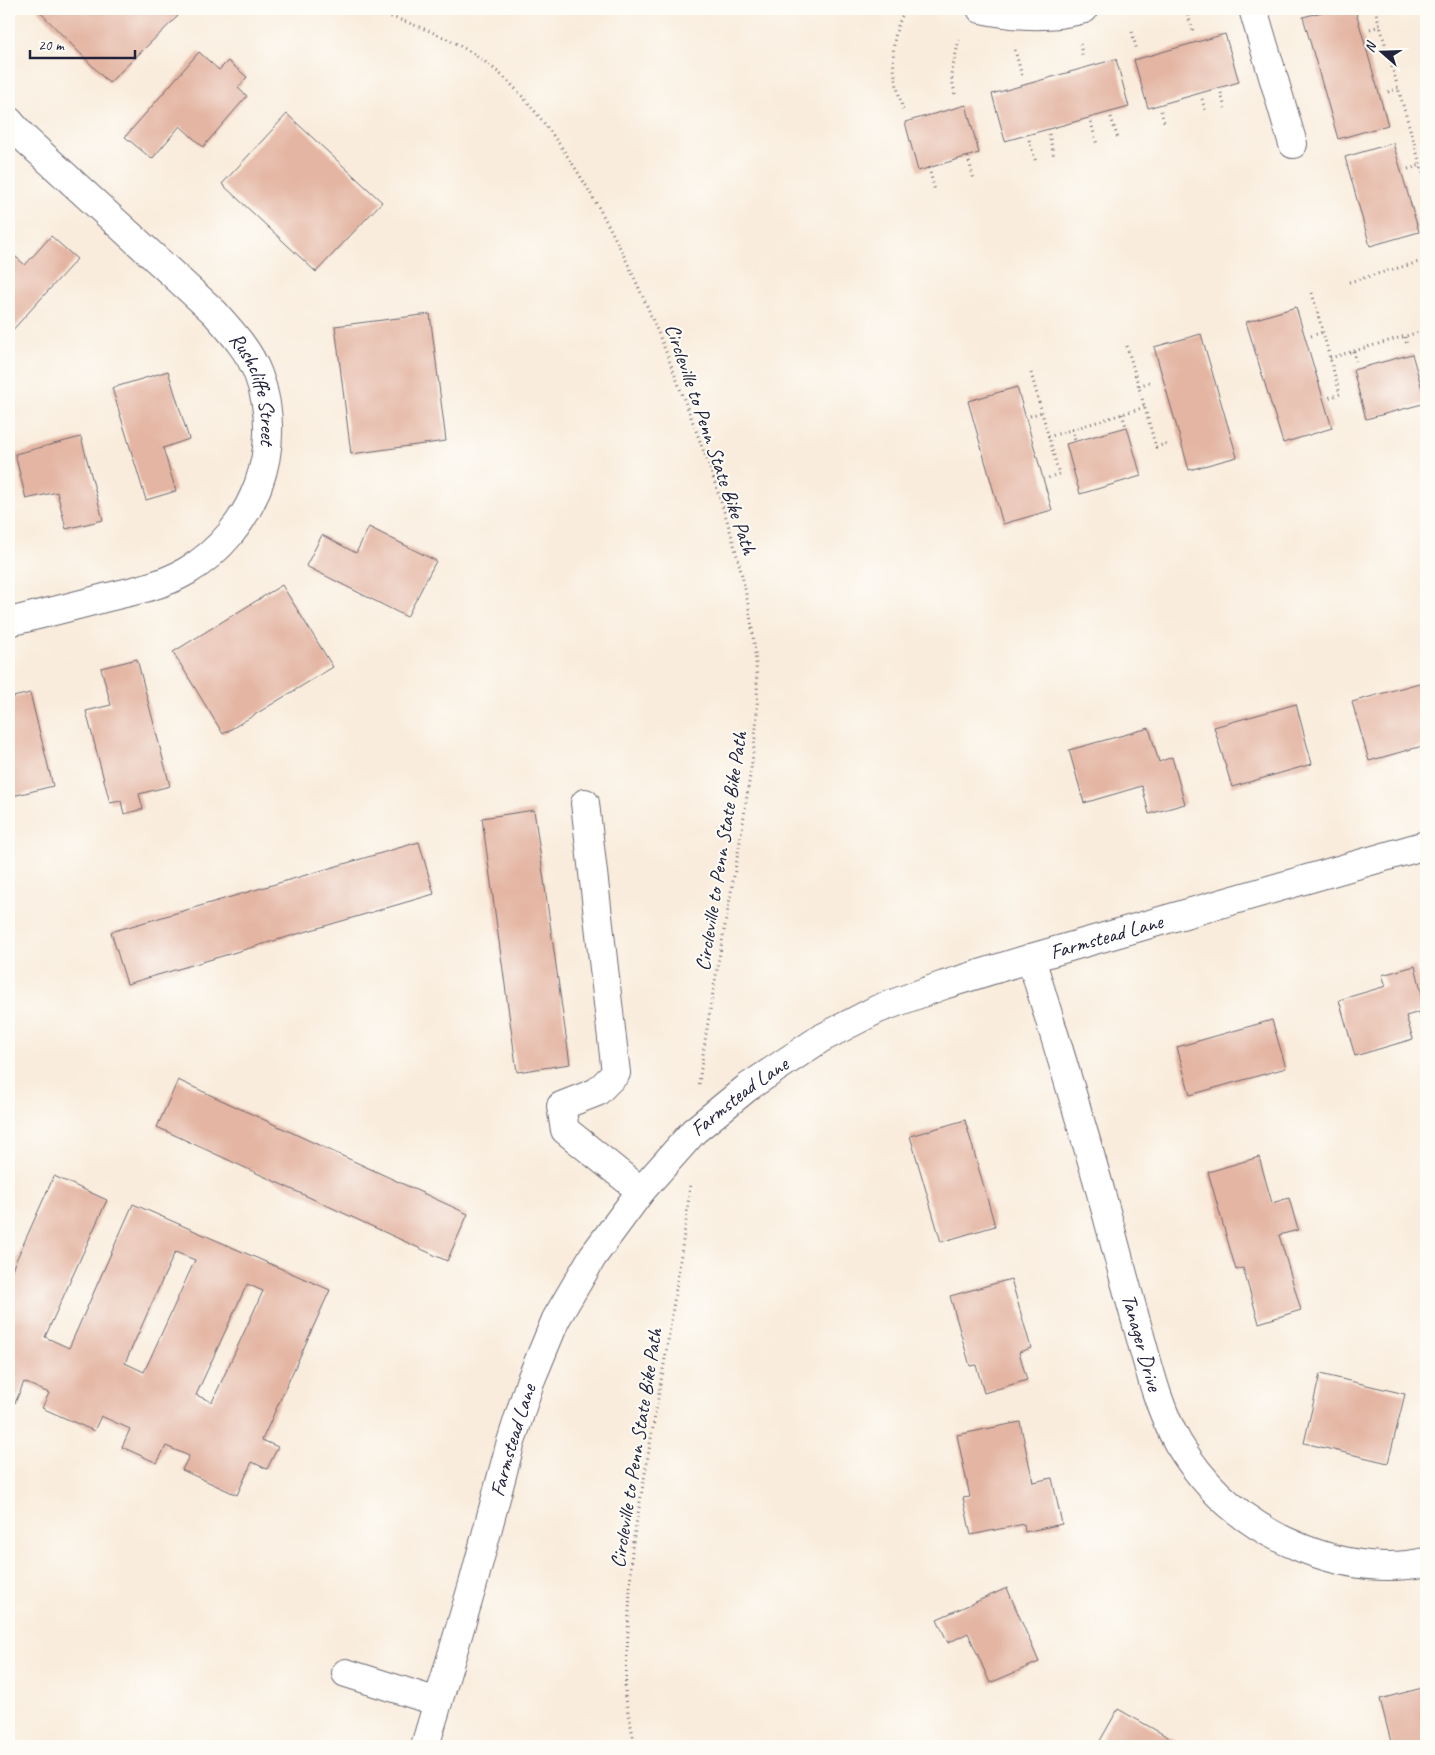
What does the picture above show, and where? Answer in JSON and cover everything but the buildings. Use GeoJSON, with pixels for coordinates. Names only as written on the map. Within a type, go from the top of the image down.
{"type":"FeatureCollection","features":[{"type":"Feature","properties":{"kind":"street"},"geometry":{"type":"LineString","coordinates":[[982,9],[1000,13],[1038,15],[1084,9]]}},
{"type":"Feature","properties":{"kind":"street"},"geometry":{"type":"LineString","coordinates":[[1252,9],[1292,144]]}},
{"type":"Feature","properties":{"kind":"street","name":"Rushcliffe Street"},"geometry":{"type":"LineString","coordinates":[[9,121],[23,137],[214,312],[238,340],[257,372],[267,408],[268,448],[260,484],[239,523],[214,552],[186,571],[155,586],[9,622]]}},
{"type":"Feature","properties":{"kind":"street"},"geometry":{"type":"LineString","coordinates":[[585,803],[616,1073],[597,1092],[561,1106],[565,1130],[641,1191]]}},
{"type":"Feature","properties":{"kind":"street","name":"Farmstead Lane"},"geometry":{"type":"LineString","coordinates":[[425,1746],[473,1584],[510,1445],[530,1382],[556,1319],[593,1256],[641,1191],[694,1131],[748,1087],[820,1039],[878,1009],[944,984],[1426,845]]}},
{"type":"Feature","properties":{"kind":"street","name":"Tanager Drive"},"geometry":{"type":"LineString","coordinates":[[1031,958],[1092,1163],[1156,1391],[1178,1442],[1203,1479],[1238,1514],[1279,1539],[1324,1557],[1368,1566],[1413,1565],[1426,1562]]}},
{"type":"Feature","properties":{"kind":"street"},"geometry":{"type":"LineString","coordinates":[[346,1673],[438,1702]]}},
{"type":"Feature","properties":{"kind":"path","name":"Circleville to Penn State Bike Path"},"geometry":{"type":"LineString","coordinates":[[367,9],[413,24],[447,38],[472,52],[499,74],[533,108],[555,138],[582,177],[626,259],[654,319],[696,428],[721,501],[744,581],[754,650],[757,713],[748,788],[699,1086]]}},
{"type":"Feature","properties":{"kind":"path"},"geometry":{"type":"LineString","coordinates":[[1375,9],[1426,184]]}},
{"type":"Feature","properties":{"kind":"path"},"geometry":{"type":"LineString","coordinates":[[1424,9],[1426,15]]}},
{"type":"Feature","properties":{"kind":"path"},"geometry":{"type":"LineString","coordinates":[[1188,15],[1194,34]]}},
{"type":"Feature","properties":{"kind":"path"},"geometry":{"type":"LineString","coordinates":[[902,16],[896,28],[892,53],[903,110]]}},
{"type":"Feature","properties":{"kind":"path"},"geometry":{"type":"LineString","coordinates":[[1370,30],[1380,26]]}},
{"type":"Feature","properties":{"kind":"path"},"geometry":{"type":"LineString","coordinates":[[1132,32],[1137,52]]}},
{"type":"Feature","properties":{"kind":"path"},"geometry":{"type":"LineString","coordinates":[[955,94],[951,75],[959,40]]}},
{"type":"Feature","properties":{"kind":"path"},"geometry":{"type":"LineString","coordinates":[[1080,44],[1084,58]]}},
{"type":"Feature","properties":{"kind":"path"},"geometry":{"type":"LineString","coordinates":[[1015,50],[1022,76]]}},
{"type":"Feature","properties":{"kind":"path"},"geometry":{"type":"LineString","coordinates":[[1388,92],[1398,88]]}},
{"type":"Feature","properties":{"kind":"path"},"geometry":{"type":"LineString","coordinates":[[1221,93],[1225,108]]}},
{"type":"Feature","properties":{"kind":"path"},"geometry":{"type":"LineString","coordinates":[[1202,99],[1206,114]]}},
{"type":"Feature","properties":{"kind":"path"},"geometry":{"type":"LineString","coordinates":[[1161,111],[1165,125]]}},
{"type":"Feature","properties":{"kind":"path"},"geometry":{"type":"LineString","coordinates":[[1111,117],[1118,139]]}},
{"type":"Feature","properties":{"kind":"path"},"geometry":{"type":"LineString","coordinates":[[1091,122],[1097,145]]}},
{"type":"Feature","properties":{"kind":"path"},"geometry":{"type":"LineString","coordinates":[[1049,134],[1054,157]]}},
{"type":"Feature","properties":{"kind":"path"},"geometry":{"type":"LineString","coordinates":[[1029,140],[1036,162]]}},
{"type":"Feature","properties":{"kind":"path"},"geometry":{"type":"LineString","coordinates":[[968,157],[974,180]]}},
{"type":"Feature","properties":{"kind":"path"},"geometry":{"type":"LineString","coordinates":[[1408,169],[1421,165]]}},
{"type":"Feature","properties":{"kind":"path"},"geometry":{"type":"LineString","coordinates":[[930,168],[935,191]]}},
{"type":"Feature","properties":{"kind":"path"},"geometry":{"type":"LineString","coordinates":[[1349,282],[1426,260]]}},
{"type":"Feature","properties":{"kind":"path"},"geometry":{"type":"LineString","coordinates":[[1312,293],[1340,394],[1328,398]]}},
{"type":"Feature","properties":{"kind":"path"},"geometry":{"type":"LineString","coordinates":[[1330,358],[1426,330]]}},
{"type":"Feature","properties":{"kind":"path"},"geometry":{"type":"LineString","coordinates":[[1310,336],[1323,332]]}},
{"type":"Feature","properties":{"kind":"path"},"geometry":{"type":"LineString","coordinates":[[1406,337],[1407,346]]}},
{"type":"Feature","properties":{"kind":"path"},"geometry":{"type":"LineString","coordinates":[[1127,346],[1156,447],[1169,443]]}},
{"type":"Feature","properties":{"kind":"path"},"geometry":{"type":"LineString","coordinates":[[1354,351],[1356,361]]}},
{"type":"Feature","properties":{"kind":"path"},"geometry":{"type":"LineString","coordinates":[[1031,374],[1059,474],[1048,478]]}},
{"type":"Feature","properties":{"kind":"path"},"geometry":{"type":"LineString","coordinates":[[1139,386],[1152,381]]}},
{"type":"Feature","properties":{"kind":"path"},"geometry":{"type":"LineString","coordinates":[[1048,437],[1145,407]]}},
{"type":"Feature","properties":{"kind":"path"},"geometry":{"type":"LineString","coordinates":[[1030,416],[1042,412]]}},
{"type":"Feature","properties":{"kind":"path"},"geometry":{"type":"LineString","coordinates":[[1122,414],[1126,426]]}},
{"type":"Feature","properties":{"kind":"path"},"geometry":{"type":"LineString","coordinates":[[1072,429],[1075,441]]}},
{"type":"Feature","properties":{"kind":"path","name":"Circleville to Penn State Bike Path"},"geometry":{"type":"LineString","coordinates":[[635,1746],[626,1696],[632,1548],[669,1335],[687,1214],[690,1176]]}}]}
